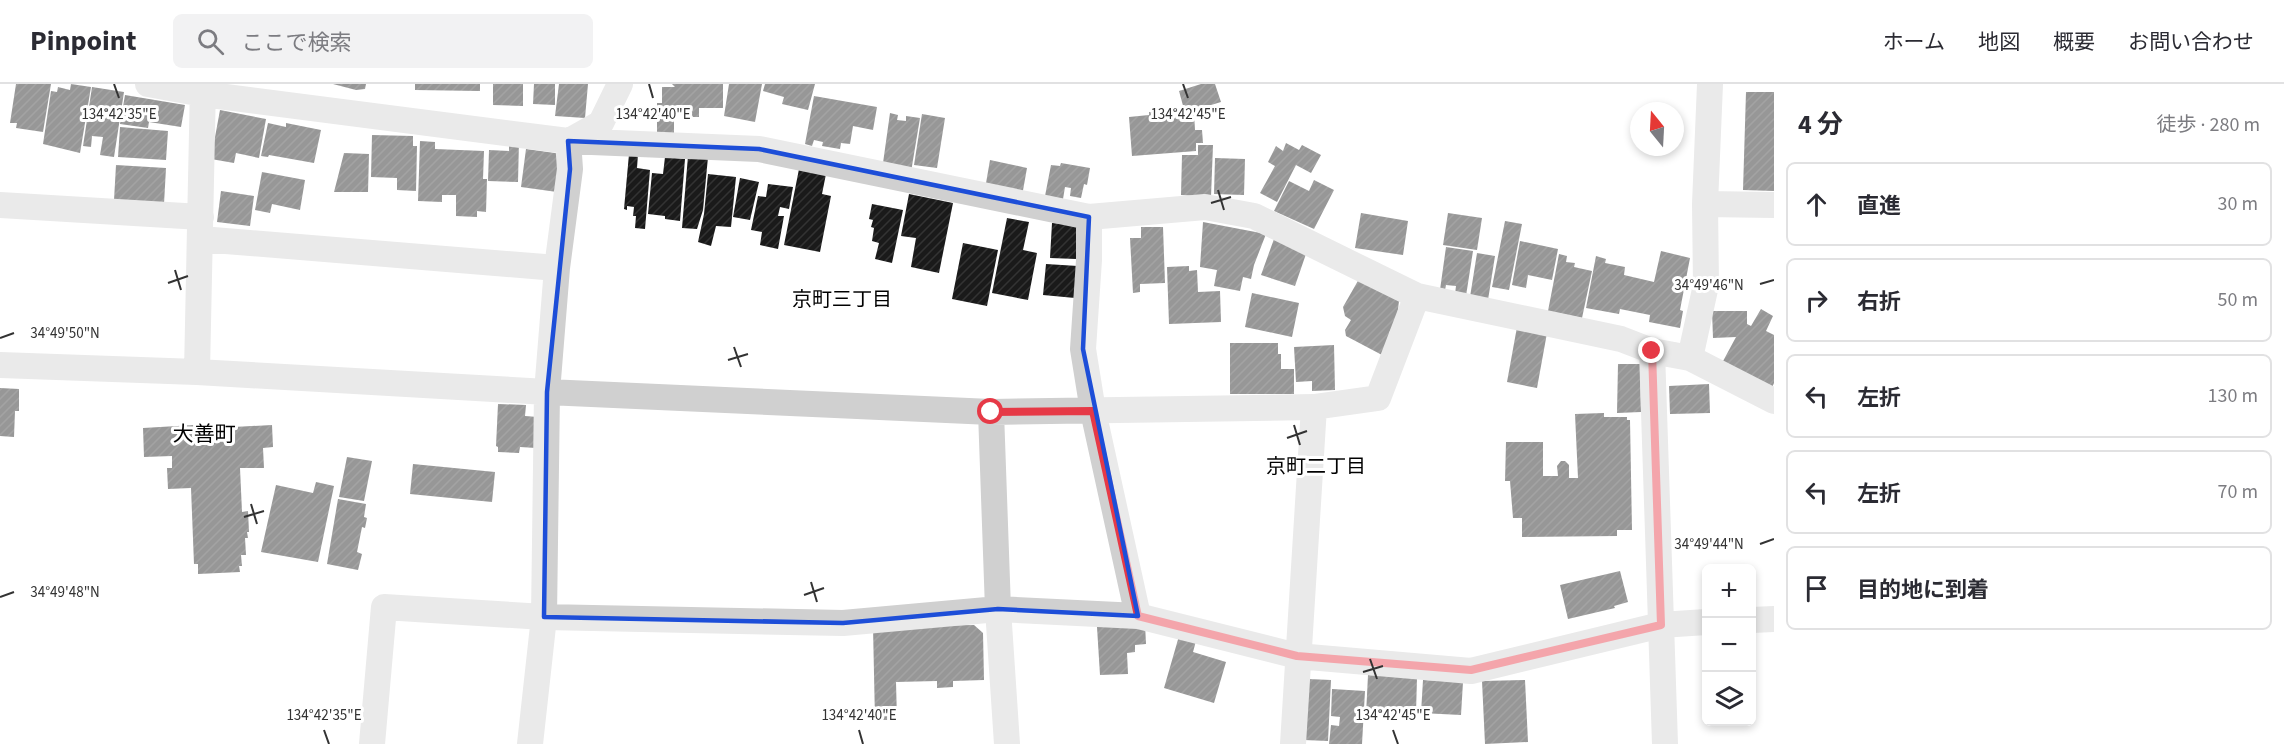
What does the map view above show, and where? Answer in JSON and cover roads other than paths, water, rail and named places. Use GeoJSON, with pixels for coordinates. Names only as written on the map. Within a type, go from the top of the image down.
{"type":"FeatureCollection","features":[{"type":"Feature","properties":{"kind":"street"},"geometry":{"type":"LineString","coordinates":[[148,84],[203,89],[568,141],[759,149],[1089,217],[1205,207],[1254,216],[1417,296],[1621,339],[1652,351],[1690,358],[1774,401]]}},
{"type":"Feature","properties":{"kind":"street"},"geometry":{"type":"LineString","coordinates":[[568,141],[601,123],[620,84]]}},
{"type":"Feature","properties":{"kind":"street"},"geometry":{"type":"LineString","coordinates":[[1690,358],[1707,285],[1705,204],[1710,84]]}},
{"type":"Feature","properties":{"kind":"street"},"geometry":{"type":"LineString","coordinates":[[197,372],[203,89]]}},
{"type":"Feature","properties":{"kind":"street"},"geometry":{"type":"LineString","coordinates":[[530,744],[544,617],[547,392],[557,268],[570,169],[568,141]]}},
{"type":"Feature","properties":{"kind":"street"},"geometry":{"type":"LineString","coordinates":[[1705,204],[1774,205]]}},
{"type":"Feature","properties":{"kind":"street"},"geometry":{"type":"LineString","coordinates":[[0,205],[557,268]]}},
{"type":"Feature","properties":{"kind":"street"},"geometry":{"type":"LineString","coordinates":[[1089,217],[1089,260],[1083,350],[1093,411],[1138,616]]}},
{"type":"Feature","properties":{"kind":"street"},"geometry":{"type":"LineString","coordinates":[[0,365],[197,372],[547,392],[991,412],[1314,407],[1378,398],[1417,296]]}},
{"type":"Feature","properties":{"kind":"street"},"geometry":{"type":"LineString","coordinates":[[1652,351],[1665,744]]}},
{"type":"Feature","properties":{"kind":"street"},"geometry":{"type":"LineString","coordinates":[[1293,744],[1314,407]]}},
{"type":"Feature","properties":{"kind":"street"},"geometry":{"type":"LineString","coordinates":[[991,412],[998,609],[1007,744]]}},
{"type":"Feature","properties":{"kind":"street"},"geometry":{"type":"LineString","coordinates":[[372,744],[384,607],[544,617],[843,623],[998,609],[1138,616],[1297,656],[1471,670],[1661,625],[1702,622]]}},
{"type":"Feature","properties":{"kind":"street"},"geometry":{"type":"LineString","coordinates":[[1756,620],[1774,619]]}},
{"type":"Feature","properties":{"kind":"district","name":"京町三丁目"},"geometry":{"type":"Point","coordinates":[842,299]}},
{"type":"Feature","properties":{"kind":"district","name":"大善町"},"geometry":{"type":"Point","coordinates":[204,434]}},
{"type":"Feature","properties":{"kind":"district","name":"京町二丁目"},"geometry":{"type":"Point","coordinates":[1316,466]}}]}
